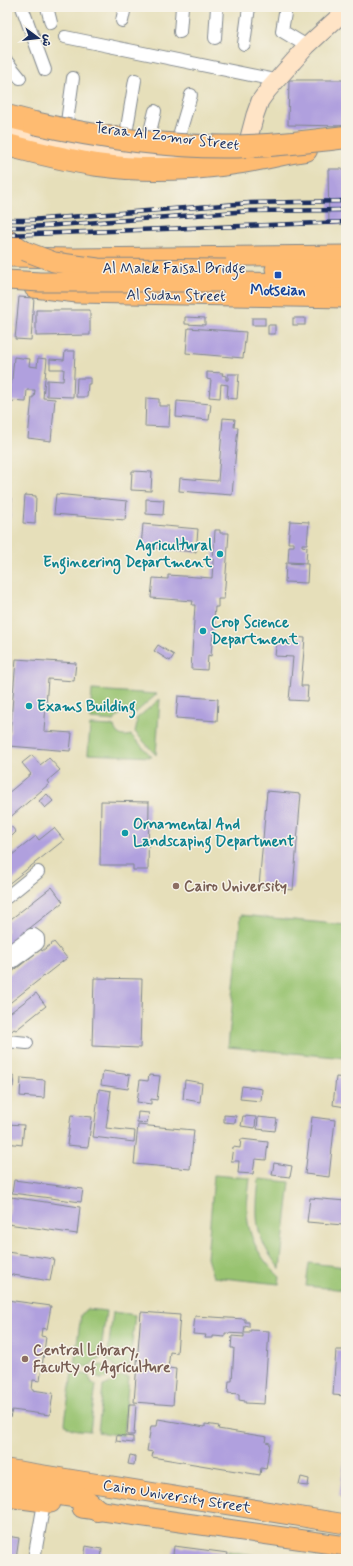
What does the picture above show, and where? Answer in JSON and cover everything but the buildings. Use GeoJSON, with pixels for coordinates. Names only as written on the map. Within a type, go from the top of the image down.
{"type":"FeatureCollection","features":[{"type":"Feature","properties":{"kind":"highway"},"geometry":{"type":"LineString","coordinates":[[7,116],[98,136],[177,144],[254,146],[305,143],[346,137]]}},
{"type":"Feature","properties":{"kind":"highway"},"geometry":{"type":"LineString","coordinates":[[7,145],[60,158],[98,165],[164,169],[228,164],[346,144]]}},
{"type":"Feature","properties":{"kind":"highway"},"geometry":{"type":"LineString","coordinates":[[7,1486],[78,1497],[85,1500],[97,1510]]}},
{"type":"Feature","properties":{"kind":"main road"},"geometry":{"type":"LineString","coordinates":[[251,147],[255,115],[260,101],[275,80],[340,12]]}},
{"type":"Feature","properties":{"kind":"main road","name":"Teraa Al Zomor Street"},"geometry":{"type":"LineString","coordinates":[[7,108],[126,134],[251,147],[346,141]]}},
{"type":"Feature","properties":{"kind":"main road","name":"Teraa Al Zomor Street"},"geometry":{"type":"LineString","coordinates":[[7,129],[91,148],[139,154],[173,156],[245,155],[251,147]]}},
{"type":"Feature","properties":{"kind":"main road","name":"Al Malek Faisal Bridge"},"geometry":{"type":"LineString","coordinates":[[7,239],[25,251],[54,262],[98,268],[346,269]]}},
{"type":"Feature","properties":{"kind":"main road"},"geometry":{"type":"LineString","coordinates":[[7,257],[74,258],[346,255]]}},
{"type":"Feature","properties":{"kind":"main road"},"geometry":{"type":"LineString","coordinates":[[74,258],[66,266],[64,277],[68,287],[77,293]]}},
{"type":"Feature","properties":{"kind":"main road","name":"Al Malek Faisal Bridge"},"geometry":{"type":"LineString","coordinates":[[7,280],[40,282],[346,283]]}},
{"type":"Feature","properties":{"kind":"main road","name":"Al Sudan Street"},"geometry":{"type":"LineString","coordinates":[[7,283],[50,291],[77,293],[346,298]]}},
{"type":"Feature","properties":{"kind":"main road","name":"Cairo University Street"},"geometry":{"type":"LineString","coordinates":[[7,1469],[346,1524]]}},
{"type":"Feature","properties":{"kind":"main road","name":"Cairo University Street"},"geometry":{"type":"LineString","coordinates":[[7,1497],[346,1546]]}},
{"type":"Feature","properties":{"kind":"street"},"geometry":{"type":"LineString","coordinates":[[22,7],[45,70]]}},
{"type":"Feature","properties":{"kind":"street"},"geometry":{"type":"LineString","coordinates":[[48,7],[51,23]]}},
{"type":"Feature","properties":{"kind":"street"},"geometry":{"type":"LineString","coordinates":[[122,21],[125,7]]}},
{"type":"Feature","properties":{"kind":"street"},"geometry":{"type":"LineString","coordinates":[[180,32],[182,7]]}},
{"type":"Feature","properties":{"kind":"street"},"geometry":{"type":"LineString","coordinates":[[215,38],[217,7]]}},
{"type":"Feature","properties":{"kind":"street"},"geometry":{"type":"LineString","coordinates":[[244,44],[249,7]]}},
{"type":"Feature","properties":{"kind":"street"},"geometry":{"type":"LineString","coordinates":[[286,7],[282,31],[284,34],[307,46]]}},
{"type":"Feature","properties":{"kind":"street"},"geometry":{"type":"LineString","coordinates":[[65,37],[275,80]]}},
{"type":"Feature","properties":{"kind":"street"},"geometry":{"type":"LineString","coordinates":[[7,62],[20,78]]}},
{"type":"Feature","properties":{"kind":"street"},"geometry":{"type":"LineString","coordinates":[[67,122],[73,78]]}},
{"type":"Feature","properties":{"kind":"street"},"geometry":{"type":"LineString","coordinates":[[126,134],[135,80]]}},
{"type":"Feature","properties":{"kind":"street"},"geometry":{"type":"LineString","coordinates":[[178,139],[191,95]]}},
{"type":"Feature","properties":{"kind":"street"},"geometry":{"type":"LineString","coordinates":[[149,136],[155,111]]}},
{"type":"Feature","properties":{"kind":"street"},"geometry":{"type":"LineString","coordinates":[[7,897],[38,872]]}},
{"type":"Feature","properties":{"kind":"street"},"geometry":{"type":"LineString","coordinates":[[7,953],[29,944],[7,966]]}},
{"type":"Feature","properties":{"kind":"street"},"geometry":{"type":"LineString","coordinates":[[7,1041],[27,1043]]}},
{"type":"Feature","properties":{"kind":"street"},"geometry":{"type":"LineString","coordinates":[[34,1559],[44,1503]]}},
{"type":"Feature","properties":{"kind":"green space"},"geometry":{"type":"Polygon","coordinates":[[[92,690],[157,694],[133,715],[129,713],[120,714],[114,721],[90,719],[92,690]]]}},
{"type":"Feature","properties":{"kind":"green space"},"geometry":{"type":"Polygon","coordinates":[[[160,699],[156,755],[135,732],[137,723],[136,719],[160,699]]]}},
{"type":"Feature","properties":{"kind":"green space"},"geometry":{"type":"Polygon","coordinates":[[[90,725],[114,726],[118,734],[123,736],[131,735],[152,757],[88,754],[90,725]]]}},
{"type":"Feature","properties":{"kind":"green space"},"geometry":{"type":"Polygon","coordinates":[[[241,915],[346,925],[346,1058],[228,1047],[241,915]]]}},
{"type":"Feature","properties":{"kind":"green space"},"geometry":{"type":"Polygon","coordinates":[[[214,1175],[250,1178],[247,1212],[250,1231],[261,1256],[280,1277],[279,1284],[213,1277],[207,1258],[214,1175]]]}},
{"type":"Feature","properties":{"kind":"green space"},"geometry":{"type":"Polygon","coordinates":[[[259,1179],[290,1182],[280,1269],[271,1258],[265,1247],[258,1227],[257,1205],[259,1179]]]}},
{"type":"Feature","properties":{"kind":"green space"},"geometry":{"type":"Polygon","coordinates":[[[309,1263],[346,1267],[346,1290],[306,1286],[309,1263]]]}},
{"type":"Feature","properties":{"kind":"green space"},"geometry":{"type":"Polygon","coordinates":[[[88,1309],[106,1311],[100,1359],[92,1363],[89,1367],[74,1365],[81,1315],[88,1309]]]}},
{"type":"Feature","properties":{"kind":"green space"},"geometry":{"type":"Polygon","coordinates":[[[113,1312],[135,1315],[129,1371],[115,1369],[114,1365],[107,1360],[113,1312]]]}},
{"type":"Feature","properties":{"kind":"green space"},"geometry":{"type":"Polygon","coordinates":[[[99,1365],[105,1365],[109,1369],[109,1375],[105,1379],[99,1379],[95,1375],[95,1369],[99,1365]]]}},
{"type":"Feature","properties":{"kind":"green space"},"geometry":{"type":"Polygon","coordinates":[[[72,1372],[88,1375],[92,1383],[96,1385],[90,1431],[72,1429],[65,1423],[72,1372]]]}},
{"type":"Feature","properties":{"kind":"green space"},"geometry":{"type":"Polygon","coordinates":[[[115,1376],[129,1377],[123,1436],[98,1432],[103,1386],[113,1380],[115,1376]]]}},
{"type":"Feature","properties":{"kind":"green space"},"geometry":{"type":"Polygon","coordinates":[[[228,1551],[254,1555],[253,1559],[227,1559],[228,1551]]]}},
{"type":"Feature","properties":{"kind":"railway"},"geometry":{"type":"LineString","coordinates":[[7,220],[30,220],[250,203],[346,201]]}},
{"type":"Feature","properties":{"kind":"railway"},"geometry":{"type":"LineString","coordinates":[[7,227],[30,227],[250,211],[346,210]]}},
{"type":"Feature","properties":{"kind":"railway"},"geometry":{"type":"LineString","coordinates":[[7,235],[346,222]]}},
{"type":"Feature","properties":{"kind":"place","name":"Motseian"},"geometry":{"type":"Point","coordinates":[278,275]}},
{"type":"Feature","properties":{"kind":"place","name":"Agricultural Engineering Department"},"geometry":{"type":"Point","coordinates":[220,554]}},
{"type":"Feature","properties":{"kind":"place","name":"Crop Science Department"},"geometry":{"type":"Point","coordinates":[203,631]}},
{"type":"Feature","properties":{"kind":"place","name":"Exams Building"},"geometry":{"type":"Point","coordinates":[29,706]}},
{"type":"Feature","properties":{"kind":"place","name":"Ornamental And Landscaping Department"},"geometry":{"type":"Point","coordinates":[125,833]}},
{"type":"Feature","properties":{"kind":"place","name":"Cairo University"},"geometry":{"type":"Point","coordinates":[176,886]}},
{"type":"Feature","properties":{"kind":"place","name":"Central Library, Faculty of Agriculture"},"geometry":{"type":"Point","coordinates":[25,1359]}}]}
